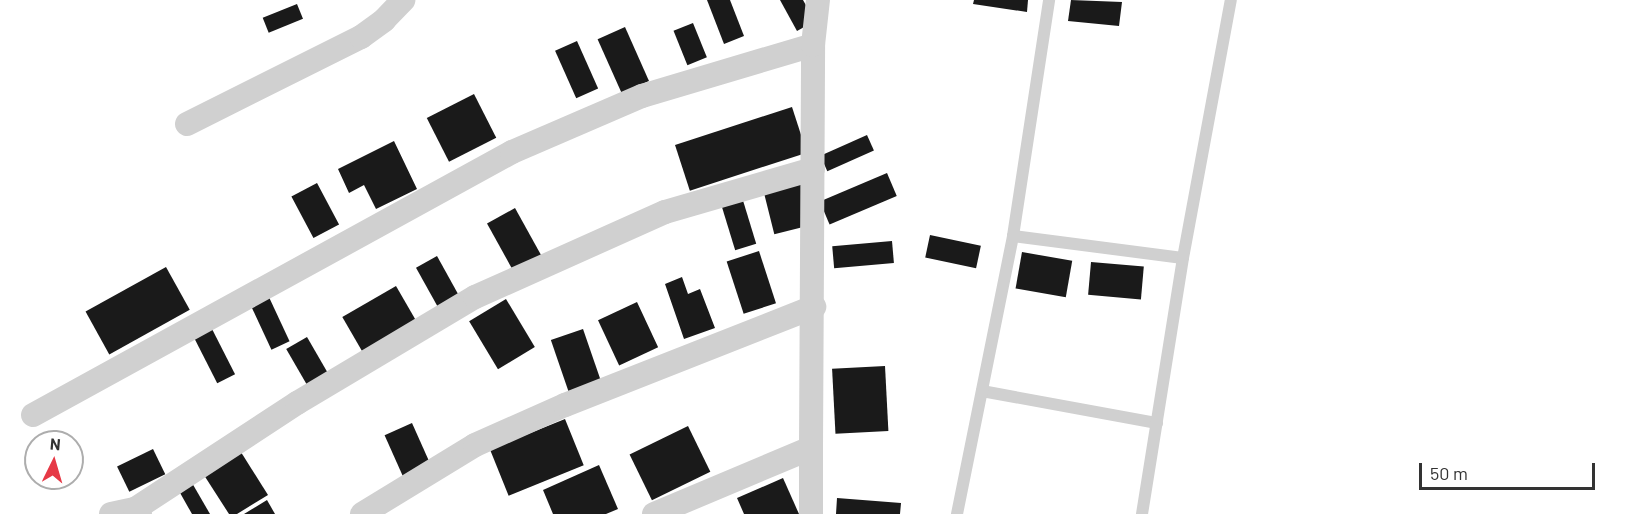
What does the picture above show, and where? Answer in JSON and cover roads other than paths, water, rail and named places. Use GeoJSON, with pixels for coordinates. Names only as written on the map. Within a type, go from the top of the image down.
{"type":"FeatureCollection","features":[{"type":"Feature","properties":{"kind":"street"},"geometry":{"type":"LineString","coordinates":[[187,124],[361,37],[384,20],[403,0]]}},
{"type":"Feature","properties":{"kind":"street"},"geometry":{"type":"LineString","coordinates":[[811,514],[814,307],[813,45],[818,0]]}},
{"type":"Feature","properties":{"kind":"street"},"geometry":{"type":"LineString","coordinates":[[33,416],[512,152],[642,96],[813,45]]}},
{"type":"Feature","properties":{"kind":"street"},"geometry":{"type":"LineString","coordinates":[[111,514],[137,511],[297,403],[475,297],[665,212],[813,169]]}},
{"type":"Feature","properties":{"kind":"street"},"geometry":{"type":"LineString","coordinates":[[362,514],[475,445],[565,405],[814,307]]}},
{"type":"Feature","properties":{"kind":"street"},"geometry":{"type":"LineString","coordinates":[[654,514],[811,448]]}},
{"type":"Feature","properties":{"kind":"lane"},"geometry":{"type":"LineString","coordinates":[[957,514],[1013,236],[1049,0]]}},
{"type":"Feature","properties":{"kind":"lane"},"geometry":{"type":"LineString","coordinates":[[1142,514],[1183,258],[1231,0]]}},
{"type":"Feature","properties":{"kind":"lane"},"geometry":{"type":"LineString","coordinates":[[1013,236],[1183,258]]}},
{"type":"Feature","properties":{"kind":"lane"},"geometry":{"type":"LineString","coordinates":[[982,391],[1157,423]]}}]}
